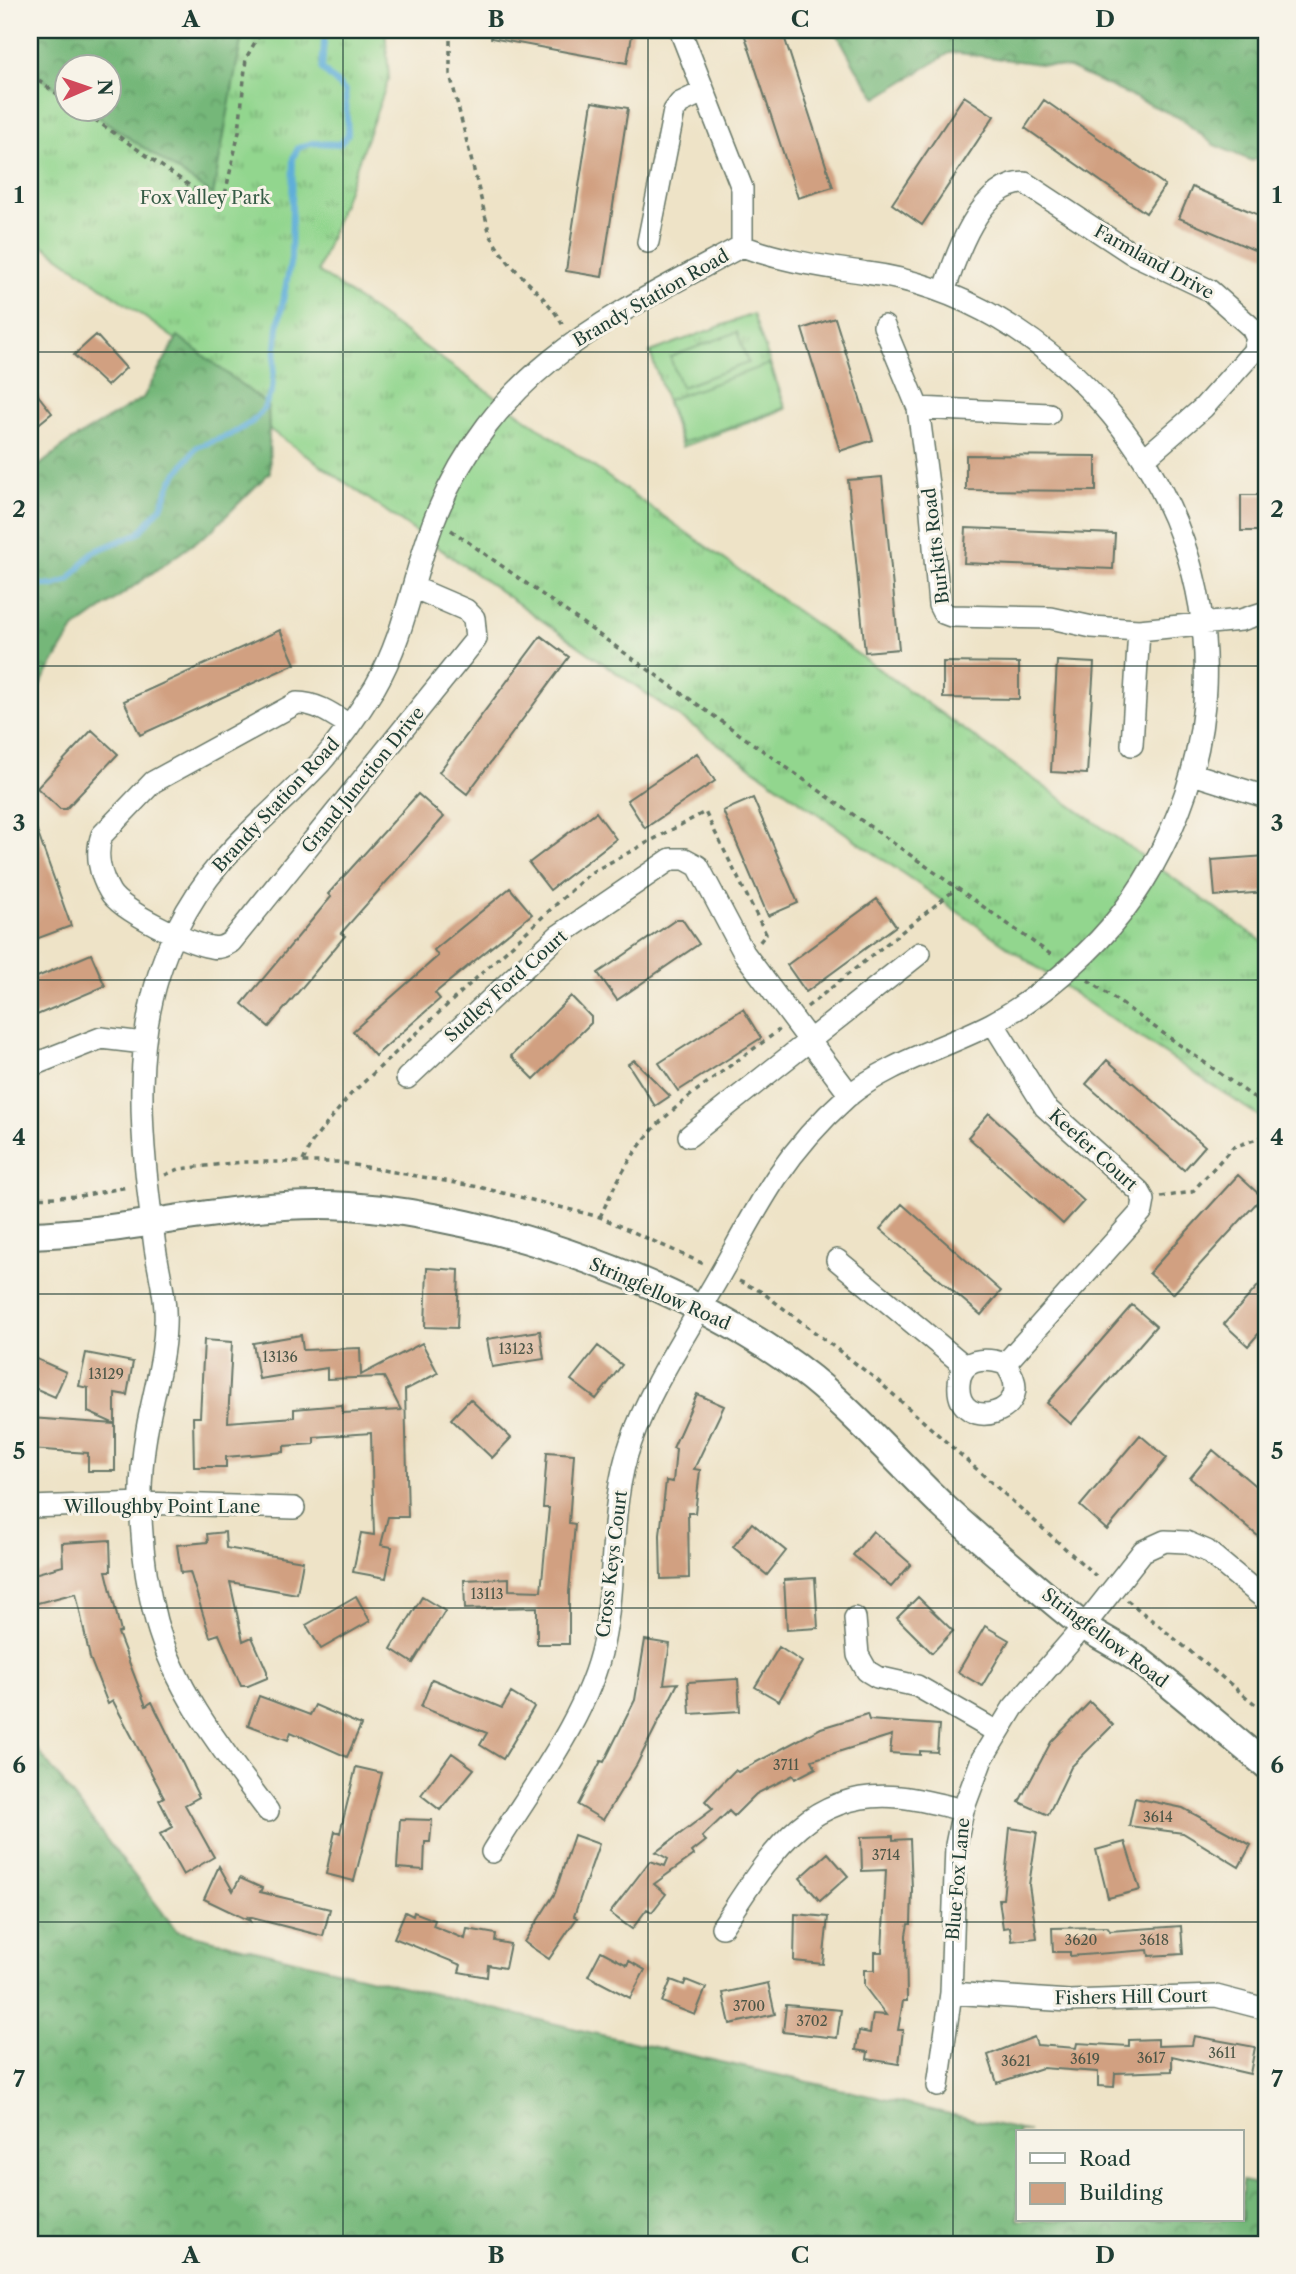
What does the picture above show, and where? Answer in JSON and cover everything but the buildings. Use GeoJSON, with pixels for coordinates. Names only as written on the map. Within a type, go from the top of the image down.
{"type":"FeatureCollection","features":[{"type":"Feature","properties":{"kind":"main road","name":"Stringfellow Road"},"geometry":{"type":"LineString","coordinates":[[30,1235],[79,1233],[300,1204],[353,1206],[448,1218],[588,1261],[701,1308],[761,1341],[812,1380],[863,1424],[944,1506],[1084,1626],[1138,1659],[1266,1765]]}},
{"type":"Feature","properties":{"kind":"street"},"geometry":{"type":"LineString","coordinates":[[680,30],[742,188],[742,246]]}},
{"type":"Feature","properties":{"kind":"street"},"geometry":{"type":"LineString","coordinates":[[648,242],[674,111],[680,103],[703,92]]}},
{"type":"Feature","properties":{"kind":"street","name":"Farmland Drive"},"geometry":{"type":"LineString","coordinates":[[944,292],[958,248],[996,191],[1012,183],[1026,183],[1131,253],[1209,290],[1252,328],[1257,339],[1254,352],[1203,408],[1145,458]]}},
{"type":"Feature","properties":{"kind":"street","name":"Brandy Station Road"},"geometry":{"type":"LineString","coordinates":[[268,1811],[202,1719],[164,1643],[146,1577],[143,1462],[164,1351],[165,1309],[152,1222],[141,1105],[144,1043],[162,967],[175,933],[197,893],[234,844],[321,761],[382,675],[415,588],[435,518],[451,483],[491,419],[542,365],[610,317],[742,246],[794,263],[871,273],[944,292],[998,318],[1065,365],[1105,405],[1145,458],[1178,525],[1202,624],[1203,703],[1193,774],[1170,832],[1145,879],[1110,928],[1068,969],[993,1023],[918,1055],[850,1095],[778,1174],[701,1308]]}},
{"type":"Feature","properties":{"kind":"street","name":"Burkitts Road"},"geometry":{"type":"LineString","coordinates":[[884,326],[918,408],[930,500],[939,605],[943,612],[951,616],[1051,618],[1093,627],[1139,630],[1241,620],[1266,612]]}},
{"type":"Feature","properties":{"kind":"street"},"geometry":{"type":"LineString","coordinates":[[918,408],[1049,414]]}},
{"type":"Feature","properties":{"kind":"street","name":"Grand Junction Drive"},"geometry":{"type":"LineString","coordinates":[[175,933],[209,947],[220,948],[231,943],[477,639],[474,618],[466,610],[415,588]]}},
{"type":"Feature","properties":{"kind":"street"},"geometry":{"type":"LineString","coordinates":[[1132,745],[1139,630]]}},
{"type":"Feature","properties":{"kind":"street"},"geometry":{"type":"LineString","coordinates":[[175,933],[123,905],[111,894],[97,859],[102,835],[153,782],[297,703],[325,709],[349,725]]}},
{"type":"Feature","properties":{"kind":"street"},"geometry":{"type":"LineString","coordinates":[[1193,774],[1266,797]]}},
{"type":"Feature","properties":{"kind":"street","name":"Sudley Ford Court"},"geometry":{"type":"LineString","coordinates":[[407,1078],[558,936],[671,859],[685,859],[698,866],[744,953],[850,1095]]}},
{"type":"Feature","properties":{"kind":"street"},"geometry":{"type":"LineString","coordinates":[[689,1136],[920,953]]}},
{"type":"Feature","properties":{"kind":"street","name":"Keefer Court"},"geometry":{"type":"LineString","coordinates":[[993,1023],[1045,1107],[1139,1191],[1144,1200],[1142,1211],[1004,1364]]}},
{"type":"Feature","properties":{"kind":"street"},"geometry":{"type":"LineString","coordinates":[[30,1066],[101,1038],[144,1043]]}},
{"type":"Feature","properties":{"kind":"street"},"geometry":{"type":"LineString","coordinates":[[837,1260],[966,1367]]}},
{"type":"Feature","properties":{"kind":"street","name":"Cross Keys Court"},"geometry":{"type":"LineString","coordinates":[[492,1852],[573,1720],[596,1669],[609,1608],[620,1494],[630,1445],[651,1396],[701,1308]]}},
{"type":"Feature","properties":{"kind":"street"},"geometry":{"type":"LineString","coordinates":[[977,1359],[991,1359],[1004,1364],[1013,1375],[1015,1387],[1011,1400],[1002,1411],[991,1415],[978,1414],[966,1407],[959,1396],[959,1381],[966,1367],[977,1359]]}},
{"type":"Feature","properties":{"kind":"street","name":"Willoughby Point Lane"},"geometry":{"type":"LineString","coordinates":[[30,1507],[142,1503],[294,1508]]}},
{"type":"Feature","properties":{"kind":"street","name":"Blue Fox Lane"},"geometry":{"type":"LineString","coordinates":[[938,2086],[951,1993],[956,1858],[963,1810],[971,1782],[998,1732],[1030,1686],[1084,1626],[1143,1551],[1165,1541],[1186,1542],[1207,1551],[1266,1600]]}},
{"type":"Feature","properties":{"kind":"street"},"geometry":{"type":"LineString","coordinates":[[855,1618],[858,1656],[867,1671],[877,1677],[917,1686],[998,1732]]}},
{"type":"Feature","properties":{"kind":"street"},"geometry":{"type":"LineString","coordinates":[[722,1927],[782,1841],[820,1812],[850,1801],[883,1796],[963,1810]]}},
{"type":"Feature","properties":{"kind":"street","name":"Fishers Hill Court"},"geometry":{"type":"LineString","coordinates":[[951,1993],[1069,2001],[1216,1996],[1266,2009]]}},
{"type":"Feature","properties":{"kind":"path"},"geometry":{"type":"LineString","coordinates":[[98,122],[222,208],[239,132],[246,58],[262,30]]}},
{"type":"Feature","properties":{"kind":"path"},"geometry":{"type":"LineString","coordinates":[[450,30],[450,74],[489,231],[494,244],[537,290],[564,325],[554,334]]}},
{"type":"Feature","properties":{"kind":"path"},"geometry":{"type":"LineString","coordinates":[[30,75],[52,90]]}},
{"type":"Feature","properties":{"kind":"path"},"geometry":{"type":"LineString","coordinates":[[435,518],[1049,951],[1068,969],[1091,982],[1266,1106]]}},
{"type":"Feature","properties":{"kind":"path"},"geometry":{"type":"LineString","coordinates":[[600,1217],[617,1180],[649,1134],[670,1114],[957,888]]}},
{"type":"Feature","properties":{"kind":"path"},"geometry":{"type":"LineString","coordinates":[[1144,1200],[1192,1192],[1233,1147],[1266,1136]]}},
{"type":"Feature","properties":{"kind":"path"},"geometry":{"type":"LineString","coordinates":[[30,1198],[91,1195],[148,1181]]}},
{"type":"Feature","properties":{"kind":"green space","name":"Fox Valley Park"},"geometry":{"type":"Polygon","coordinates":[[[30,30],[385,30],[389,78],[318,271],[1266,944],[1266,1121],[1085,1001],[269,429],[268,405],[30,236],[30,30]]]}},
{"type":"Feature","properties":{"kind":"green space"},"geometry":{"type":"Polygon","coordinates":[[[30,30],[243,30],[213,195],[106,122],[122,122],[122,52],[52,52],[52,85],[30,70],[30,30]]]}},
{"type":"Feature","properties":{"kind":"green space"},"geometry":{"type":"Polygon","coordinates":[[[835,30],[1266,30],[1266,155],[1252,161],[1214,145],[1180,118],[1069,68],[951,52],[877,98],[856,68],[835,30]]]}},
{"type":"Feature","properties":{"kind":"green space"},"geometry":{"type":"Polygon","coordinates":[[[753,314],[786,409],[682,447],[650,352],[753,314]]]}},
{"type":"Feature","properties":{"kind":"green space"},"geometry":{"type":"Polygon","coordinates":[[[737,332],[748,363],[681,387],[670,357],[737,332]]]}},
{"type":"Feature","properties":{"kind":"green space"},"geometry":{"type":"Polygon","coordinates":[[[178,336],[268,405],[270,472],[211,531],[74,629],[30,701],[30,473],[69,442],[143,398],[178,336]]]}},
{"type":"Feature","properties":{"kind":"green space"},"geometry":{"type":"Polygon","coordinates":[[[769,364],[785,408],[682,443],[667,400],[769,364]]]}},
{"type":"Feature","properties":{"kind":"green space"},"geometry":{"type":"Polygon","coordinates":[[[30,1740],[177,1931],[593,2033],[1020,2130],[1016,2130],[1016,2222],[1244,2222],[1244,2181],[1266,2186],[1266,2244],[30,2244],[30,1740]]]}},
{"type":"Feature","properties":{"kind":"waterway"},"geometry":{"type":"LineString","coordinates":[[30,585],[55,585],[69,580],[93,552],[139,533],[161,507],[172,480],[197,447],[230,435],[252,422],[263,410],[272,390],[278,327],[291,259],[293,158],[298,148],[312,143],[340,144],[348,134],[345,91],[322,69],[325,30]]}}]}
